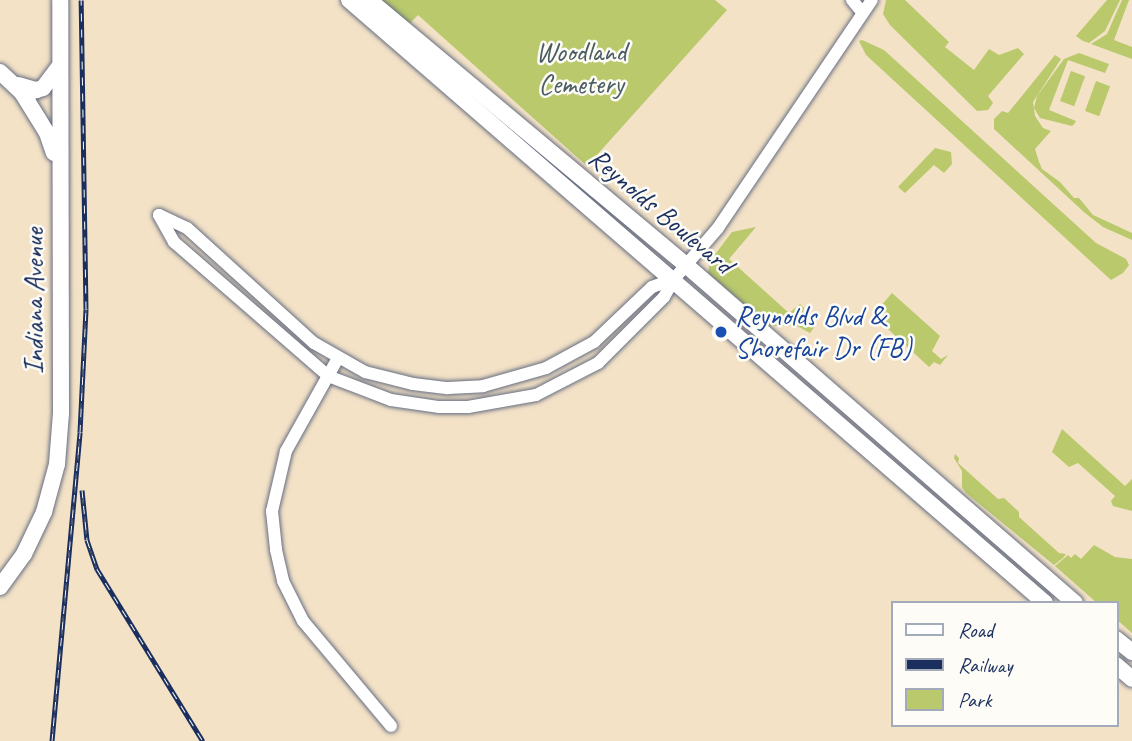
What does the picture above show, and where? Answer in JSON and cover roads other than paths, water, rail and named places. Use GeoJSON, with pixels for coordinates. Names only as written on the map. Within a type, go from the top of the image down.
{"type":"FeatureCollection","features":[{"type":"Feature","properties":{"kind":"main road","name":"Indiana Avenue"},"geometry":{"type":"LineString","coordinates":[[0,587],[24,554],[44,512],[57,464],[61,413],[60,0]]}},
{"type":"Feature","properties":{"kind":"main road","name":"Reynolds Boulevard"},"geometry":{"type":"LineString","coordinates":[[349,0],[1043,601]]}},
{"type":"Feature","properties":{"kind":"main road","name":"Reynolds Boulevard"},"geometry":{"type":"LineString","coordinates":[[369,0],[687,266],[1073,601]]}},
{"type":"Feature","properties":{"kind":"main road"},"geometry":{"type":"LineString","coordinates":[[11,82],[39,90],[49,83],[59,67]]}},
{"type":"Feature","properties":{"kind":"main road"},"geometry":{"type":"LineString","coordinates":[[11,82],[59,120]]}},
{"type":"Feature","properties":{"kind":"main road"},"geometry":{"type":"LineString","coordinates":[[11,82],[49,137],[59,181]]}},
{"type":"Feature","properties":{"kind":"main road"},"geometry":{"type":"LineString","coordinates":[[1118,641],[1132,652]]}},
{"type":"Feature","properties":{"kind":"main road"},"geometry":{"type":"LineString","coordinates":[[1118,667],[1132,679]]}},
{"type":"Feature","properties":{"kind":"street"},"geometry":{"type":"LineString","coordinates":[[852,0],[862,12]]}},
{"type":"Feature","properties":{"kind":"street"},"geometry":{"type":"LineString","coordinates":[[674,279],[652,288],[594,342],[546,368],[519,378],[460,387],[413,384],[365,372],[338,358],[281,315],[187,228],[159,215],[174,242],[328,376],[391,400],[439,407],[468,407],[536,395],[598,363],[664,298],[674,279],[718,228],[872,0]]}},
{"type":"Feature","properties":{"kind":"street"},"geometry":{"type":"LineString","coordinates":[[338,358],[286,451],[278,475],[272,512],[275,550],[283,581],[303,621],[390,726]]}},
{"type":"Feature","properties":{"kind":"railway"},"geometry":{"type":"LineString","coordinates":[[52,741],[80,432],[86,309],[81,0]]}},
{"type":"Feature","properties":{"kind":"railway"},"geometry":{"type":"LineString","coordinates":[[82,490],[87,540],[97,569],[203,741]]}},
{"type":"Feature","properties":{"kind":"place","name":"Reynolds Blvd & Shorefair Dr (FB)"},"geometry":{"type":"Point","coordinates":[721,332]}},
{"type":"Feature","properties":{"kind":"park label","name":"Woodland Cemetery"},"geometry":{"type":"Point","coordinates":[581,68]}}]}
